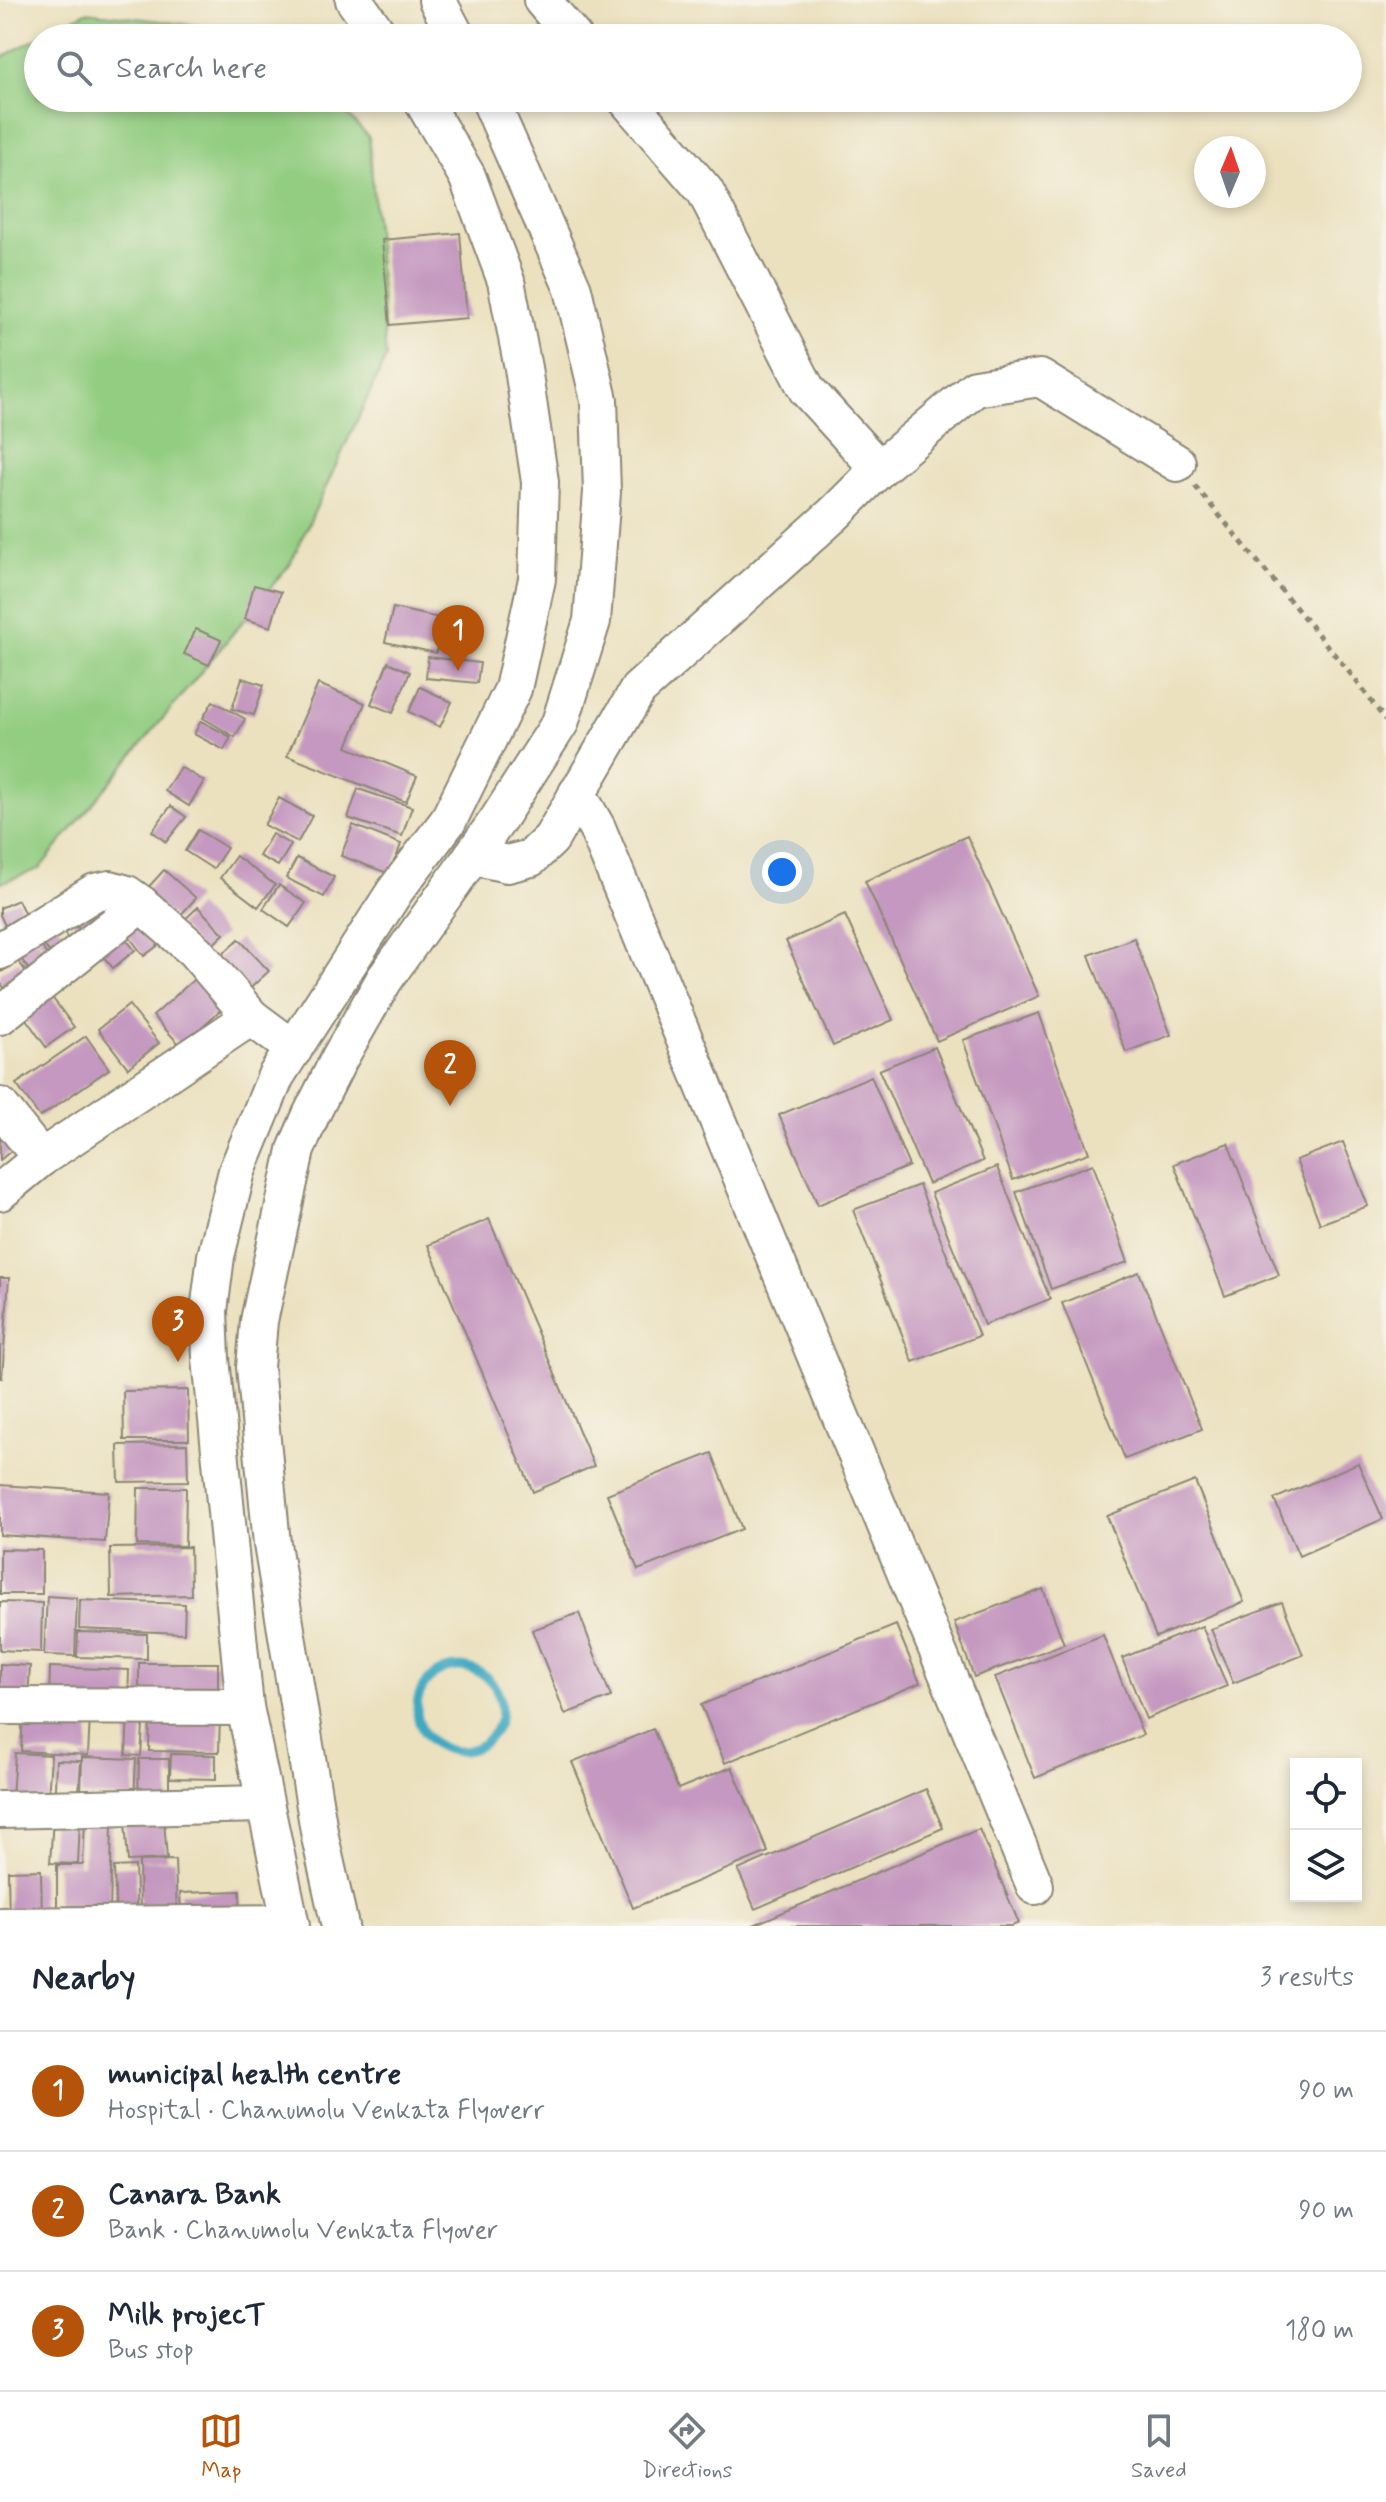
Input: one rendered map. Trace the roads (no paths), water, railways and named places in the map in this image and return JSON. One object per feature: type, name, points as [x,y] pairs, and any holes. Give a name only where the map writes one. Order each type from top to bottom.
[{"type":"street","points":[[354,0],[371,24]]},
{"type":"street","points":[[437,0],[450,24]]},
{"type":"street","points":[[542,0],[562,24]]},
{"type":"street","points":[[0,1926],[290,1924],[245,1707],[211,1358],[209,1311],[216,1256],[237,1171],[276,1076],[395,891],[448,821],[513,689],[537,579],[540,482],[506,281],[467,176],[429,112]]},
{"type":"street","points":[[340,1926],[320,1837],[272,1544],[255,1367],[259,1321],[296,1150],[311,1115],[384,980],[497,821],[560,723],[592,621],[602,492],[599,400],[573,289],[495,112]]},
{"type":"street","points":[[637,112],[705,191],[807,390],[879,469]]},
{"type":"street","points":[[472,856],[507,864],[531,858],[551,839],[638,690],[835,513],[879,469],[975,388],[1040,378],[1177,463]]},
{"type":"street","points":[[577,793],[603,843],[1035,1886]]},
{"type":"street","points":[[0,951],[95,892],[110,889],[127,894],[195,951],[251,1017],[294,1049]]},
{"type":"street","points":[[0,1016],[141,904]]},
{"type":"street","points":[[0,1192],[41,1158],[251,1017]]},
{"type":"street","points":[[0,1106],[41,1158]]},
{"type":"street","points":[[0,1706],[245,1707]]},
{"type":"street","points":[[0,1810],[264,1804]]},
{"type":"waterway","points":[[459,1667],[482,1674],[494,1686],[501,1709],[494,1732],[482,1744],[459,1751],[436,1744],[424,1732],[417,1709],[424,1686],[436,1674],[459,1667]]},
{"type":"place","name":"municipal health centre","points":[[458,671]]},
{"type":"place","name":"Canara Bank","points":[[450,1106]]},
{"type":"place","name":"Milk projecT","points":[[178,1362]]}]
